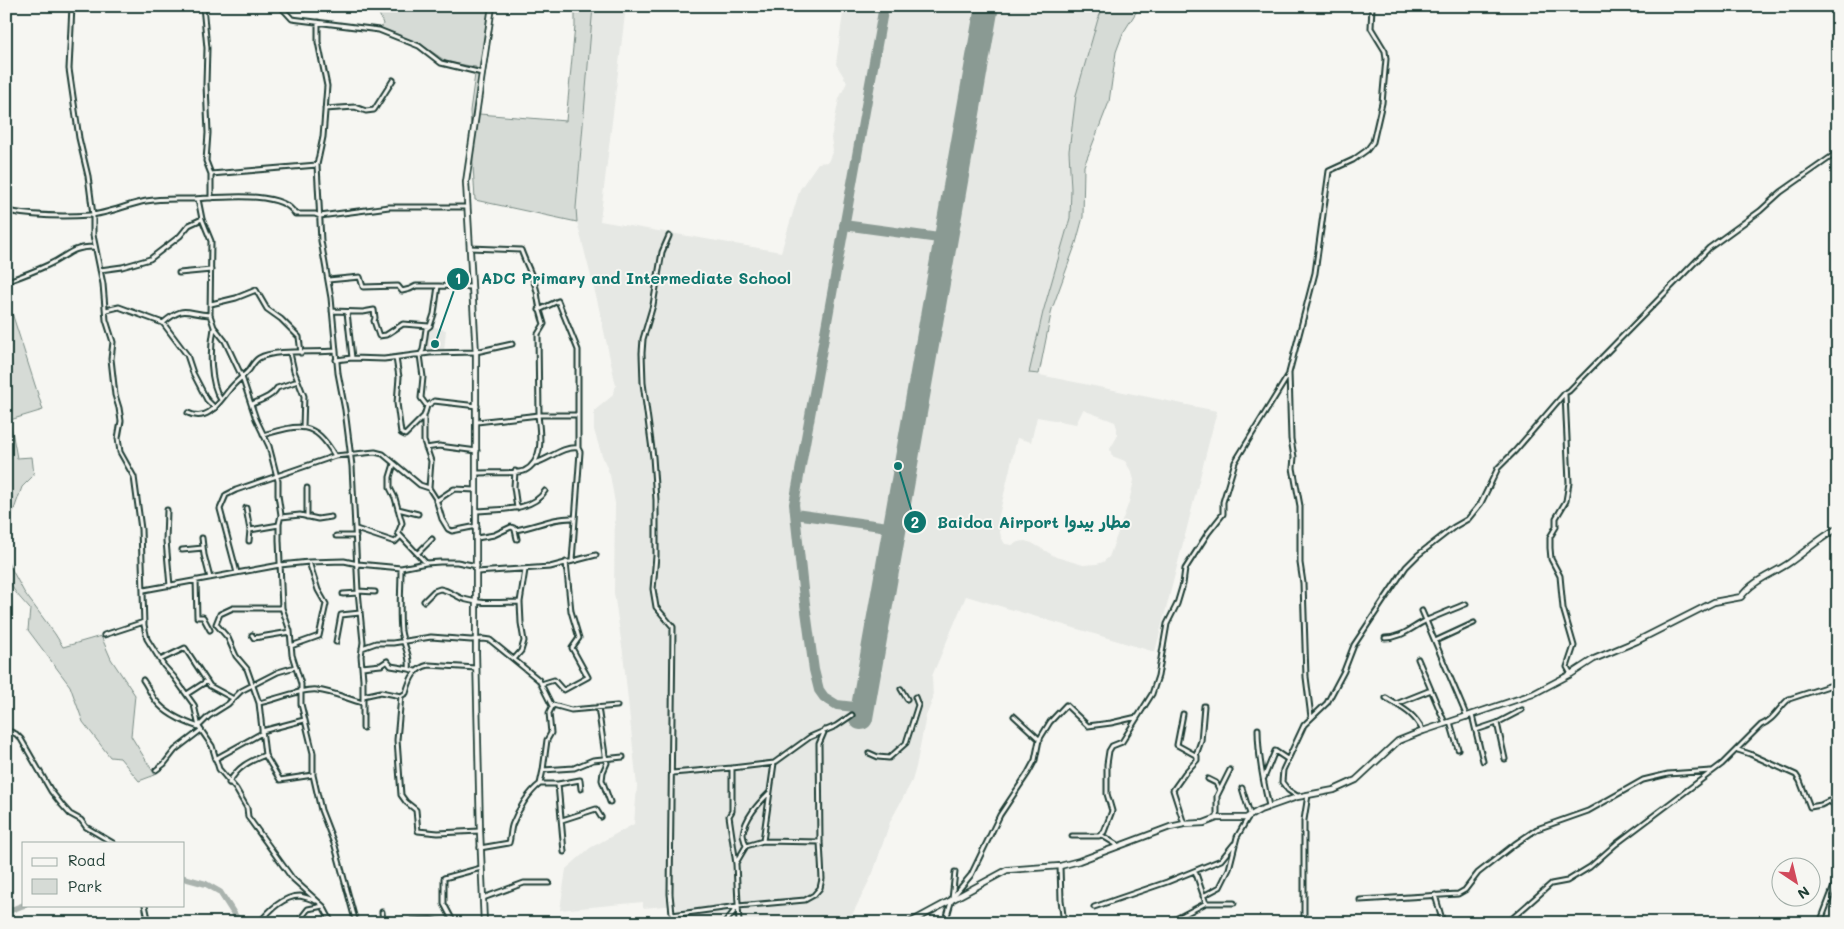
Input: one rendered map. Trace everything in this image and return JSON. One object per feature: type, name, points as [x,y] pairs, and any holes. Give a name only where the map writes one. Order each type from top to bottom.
[{"type":"street","points":[[72,6],[69,69],[79,138],[88,176],[95,246],[106,320],[112,342],[111,359],[115,395],[121,420],[118,438],[120,452],[134,477],[141,529],[144,622],[147,639],[160,660],[194,705],[200,728],[212,746],[219,769],[236,789],[248,808],[248,817],[292,878],[323,906],[332,923]]},
{"type":"street","points":[[203,6],[208,133],[206,161],[211,174],[211,198]]},
{"type":"street","points":[[280,6],[292,19],[379,30],[419,46],[441,63],[482,73]]},
{"type":"street","points":[[484,923],[480,848],[477,668],[476,352],[466,196],[467,168],[492,6]]},
{"type":"street","points":[[1311,717],[1306,677],[1303,583],[1300,563],[1300,506],[1293,468],[1294,456],[1291,439],[1289,373],[1315,274],[1329,171],[1353,160],[1367,150],[1373,142],[1380,116],[1385,51],[1371,28],[1372,6]]},
{"type":"street","points":[[318,22],[318,42],[326,86],[323,137],[317,165],[321,241],[328,280],[336,360],[352,466],[362,642],[363,728]]},
{"type":"street","points":[[325,109],[355,107],[366,111],[374,110],[393,80]]},
{"type":"street","points":[[1297,797],[1282,782],[1283,770],[1287,759],[1304,725],[1327,703],[1344,671],[1354,645],[1406,567],[1418,555],[1454,527],[1468,519],[1481,503],[1498,468],[1565,393],[1596,364],[1709,248],[1760,212],[1781,192],[1838,152]]},
{"type":"street","points":[[211,174],[317,165]]},
{"type":"street","points":[[6,211],[32,216],[93,215],[148,200],[250,197],[287,205],[295,214],[315,214],[320,216],[389,207],[467,207]]},
{"type":"street","points":[[198,199],[202,219],[211,241],[210,315],[214,327],[225,341],[242,377],[263,435],[269,446],[276,476],[281,518],[279,525],[282,608],[290,632],[295,667],[301,684],[301,704],[313,753],[313,775],[321,810],[335,846],[356,923]]},
{"type":"street","points":[[100,270],[122,267],[150,259],[180,236],[189,226],[202,219]]},
{"type":"street","points":[[669,236],[662,252],[653,305],[643,339],[642,353],[643,383],[653,457],[656,500],[653,589],[656,607],[673,627],[670,894],[673,923]]},
{"type":"street","points":[[8,281],[50,264],[75,249],[95,246]]},
{"type":"street","points":[[470,248],[521,250],[537,292],[539,310],[544,324],[538,334],[540,446],[535,463]]},
{"type":"street","points":[[179,273],[211,270]]},
{"type":"street","points":[[328,280],[360,277],[363,287],[398,286],[402,291],[410,290],[416,286],[472,287]]},
{"type":"street","points":[[427,406],[421,398],[423,377],[420,355],[423,350],[426,330],[430,326],[438,296],[438,286]]},
{"type":"street","points":[[211,304],[236,298],[256,290],[267,309],[281,319],[299,337],[301,353]]},
{"type":"street","points":[[539,310],[558,301],[578,350],[577,415],[578,448],[580,452],[572,561]]},
{"type":"street","points":[[106,310],[119,307],[163,323],[187,355],[193,373],[207,400],[215,408]]},
{"type":"street","points":[[163,323],[172,315],[182,311],[210,315]]},
{"type":"street","points":[[332,311],[375,311],[374,322],[379,336],[403,324],[430,326]]},
{"type":"street","points":[[348,312],[352,358]]},
{"type":"street","points":[[214,327],[211,358],[215,383],[221,400]]},
{"type":"street","points":[[336,360],[352,358],[384,360],[420,355],[476,352],[512,344]]},
{"type":"street","points":[[188,413],[199,416],[208,414],[257,359],[271,354],[290,352],[335,351]]},
{"type":"street","points":[[290,352],[294,370],[304,396],[303,427]]},
{"type":"street","points":[[396,358],[400,377],[397,402],[401,433],[405,435],[424,416]]},
{"type":"street","points":[[1101,835],[1112,811],[1107,794],[1109,751],[1112,746],[1122,742],[1152,694],[1158,676],[1167,624],[1177,604],[1185,569],[1208,533],[1224,514],[1223,502],[1235,462],[1289,373]]},
{"type":"street","points":[[252,404],[266,399],[277,388],[298,381]]},
{"type":"street","points":[[1565,393],[1569,483],[1566,501],[1556,518],[1556,527],[1550,537],[1550,548],[1551,559],[1560,576],[1563,608],[1574,646],[1567,667],[1571,674]]},
{"type":"street","points":[[477,406],[434,401],[427,406],[424,416],[424,441],[431,461],[429,488],[436,501],[439,513],[448,529],[452,531],[477,526]]},
{"type":"street","points":[[477,422],[538,415],[577,415]]},
{"type":"street","points":[[263,435],[290,427],[303,427],[316,431],[335,456]]},
{"type":"street","points":[[426,448],[439,446],[477,451]]},
{"type":"street","points":[[477,473],[523,471],[562,450],[578,448]]},
{"type":"street","points":[[237,572],[220,509],[226,495],[335,456],[375,452],[383,454],[420,485],[429,488]]},
{"type":"street","points":[[394,464],[390,478],[390,488],[402,523],[398,533],[426,563]]},
{"type":"street","points":[[515,471],[514,488],[517,508]]},
{"type":"street","points":[[307,488],[307,517]]},
{"type":"street","points":[[436,501],[454,489],[477,490]]},
{"type":"street","points":[[477,511],[517,508],[530,504],[542,496],[544,491]]},
{"type":"street","points":[[246,508],[250,541]]},
{"type":"street","points":[[398,509],[418,514]]},
{"type":"street","points":[[167,510],[166,541],[170,586]]},
{"type":"street","points":[[281,518],[300,515],[318,519],[331,517]]},
{"type":"street","points":[[477,538],[494,535],[511,527],[515,530],[532,527],[550,520],[574,518]]},
{"type":"street","points":[[250,530],[279,525]]},
{"type":"street","points":[[909,923],[1007,870],[1060,866],[1184,824],[1204,823],[1217,818],[1246,818],[1269,806],[1297,797],[1334,790],[1356,780],[1398,741],[1533,694],[1594,660],[1637,641],[1714,602],[1741,597],[1746,589],[1753,584],[1788,563],[1838,528]]},
{"type":"street","points":[[356,529],[395,542],[400,537]]},
{"type":"street","points":[[515,530],[517,540]]},
{"type":"street","points":[[336,536],[356,536]]},
{"type":"street","points":[[202,538],[210,578]]},
{"type":"street","points":[[417,553],[432,539]]},
{"type":"street","points":[[182,550],[203,548]]},
{"type":"street","points":[[477,572],[550,567],[596,555]]},
{"type":"street","points":[[144,590],[237,572],[310,562],[344,561],[401,568],[426,563],[457,562],[477,566]]},
{"type":"street","points":[[291,646],[319,636],[325,613],[326,604],[318,590],[310,562]]},
{"type":"street","points":[[541,684],[554,680],[564,690],[588,677],[572,648],[579,638],[571,612],[566,562]]},
{"type":"street","points":[[401,568],[401,632],[409,655],[409,669]]},
{"type":"street","points":[[514,658],[521,651],[524,640],[520,602],[524,570]]},
{"type":"street","points":[[196,580],[197,617],[203,617],[209,631],[216,624],[220,614],[233,608],[282,608]]},
{"type":"street","points":[[424,602],[434,591],[440,588],[453,592],[461,598],[477,602],[520,602]]},
{"type":"street","points":[[343,594],[375,592]]},
{"type":"street","points":[[1385,638],[1394,638],[1404,634],[1426,621],[1466,604]]},
{"type":"street","points":[[1422,611],[1467,717]]},
{"type":"street","points":[[336,642],[341,615],[360,613]]},
{"type":"street","points":[[104,635],[144,622]]},
{"type":"street","points":[[216,624],[228,638],[236,656],[247,669],[259,703],[266,755],[280,780],[313,775]]},
{"type":"street","points":[[1435,641],[1474,624]]},
{"type":"street","points":[[252,635],[254,638],[290,632]]},
{"type":"street","points":[[361,648],[376,643],[392,643],[431,636],[494,641],[539,680],[552,706],[549,713],[551,733],[547,740],[540,784]]},
{"type":"street","points":[[160,660],[185,648],[210,686],[232,698]]},
{"type":"street","points":[[1418,659],[1458,749]]},
{"type":"street","points":[[362,667],[380,665],[386,661],[391,666],[415,672]]},
{"type":"street","points":[[363,696],[380,692],[400,696],[406,692],[410,679],[422,666],[477,668]]},
{"type":"street","points":[[156,770],[200,728],[209,716],[228,704],[232,698],[252,684],[278,672],[295,667]]},
{"type":"street","points":[[143,680],[156,701],[164,708],[173,715],[200,728]]},
{"type":"street","points":[[187,694],[207,681]]},
{"type":"street","points":[[1507,923],[1551,884],[1567,881],[1590,867],[1616,844],[1675,801],[1737,750],[1761,725],[1768,722],[1789,698],[1838,683]]},
{"type":"street","points":[[901,688],[907,700]]},
{"type":"street","points":[[259,703],[316,690],[334,693],[363,703]]},
{"type":"street","points":[[1396,704],[1431,690]]},
{"type":"street","points":[[400,696],[397,740],[401,795],[416,810],[418,831],[438,833],[480,831]]},
{"type":"street","points":[[869,753],[878,757],[889,758],[906,743],[918,705],[915,696]]},
{"type":"street","points":[[1386,698],[1409,712],[1423,731]]},
{"type":"street","points":[[552,706],[558,705],[571,710],[617,706]]},
{"type":"street","points":[[952,899],[971,875],[1000,815],[1028,773],[1035,760],[1039,740],[1050,722],[1066,705],[1088,726],[1137,717]]},
{"type":"street","points":[[1040,741],[1052,719],[1063,706]]},
{"type":"street","points":[[1184,824],[1174,790],[1185,773],[1197,760],[1196,755],[1201,741],[1204,706]]},
{"type":"street","points":[[598,707],[607,758],[602,780],[610,802]]},
{"type":"street","points":[[1476,730],[1497,723],[1522,710]]},
{"type":"street","points":[[1183,714],[1177,744],[1196,755]]},
{"type":"street","points":[[672,773],[774,763],[810,737],[836,726],[852,715]]},
{"type":"street","points":[[1472,715],[1483,761]]},
{"type":"street","points":[[1014,716],[1040,741]]},
{"type":"street","points":[[215,759],[262,732],[304,720]]},
{"type":"street","points":[[1497,723],[1505,760]]},
{"type":"street","points":[[1258,729],[1259,760],[1262,766],[1263,781],[1269,806]]},
{"type":"street","points":[[6,730],[16,734],[21,739],[51,791],[70,814],[81,820],[92,832],[112,842]]},
{"type":"street","points":[[672,915],[738,906],[806,900],[820,888],[822,879],[819,744],[824,730]]},
{"type":"street","points":[[1040,741],[1044,732]]},
{"type":"street","points":[[1737,750],[1796,775],[1810,807],[1821,805],[1829,800],[1832,803],[1838,802]]},
{"type":"street","points":[[1263,781],[1275,751],[1287,759]]},
{"type":"street","points":[[229,783],[234,773],[251,760],[266,755]]},
{"type":"street","points":[[543,770],[574,768],[593,760],[623,757]]},
{"type":"street","points":[[763,840],[774,763]]},
{"type":"street","points":[[732,768],[732,811],[729,816],[736,864],[739,923]]},
{"type":"street","points":[[1217,818],[1216,804],[1219,790],[1230,770]]},
{"type":"street","points":[[1360,900],[1458,894],[1478,874],[1537,829],[1588,811],[1643,780],[1668,774],[1712,771]]},
{"type":"street","points":[[1208,779],[1216,784],[1219,790]]},
{"type":"street","points":[[480,848],[508,843],[512,824],[520,806],[531,795],[534,788],[540,784],[558,784],[580,780],[581,789]]},
{"type":"street","points":[[558,784],[564,852]]},
{"type":"street","points":[[1203,896],[1220,887],[1229,869],[1234,844],[1246,818],[1250,814],[1242,788]]},
{"type":"street","points":[[746,846],[743,834],[748,820],[755,808],[770,793]]},
{"type":"street","points":[[1304,923],[1304,820],[1308,795]]},
{"type":"street","points":[[562,820],[596,809],[601,817]]},
{"type":"street","points":[[1072,836],[1101,835],[1120,846]]},
{"type":"street","points":[[736,864],[746,846],[763,840],[820,842]]},
{"type":"street","points":[[1094,907],[1221,860],[1234,844]]},
{"type":"street","points":[[1060,866],[1060,900],[1064,923]]},
{"type":"street","points":[[454,923],[444,904],[444,878],[481,868]]},
{"type":"street","points":[[1820,923],[1836,881],[1838,870]]},
{"type":"street","points":[[1195,871],[1206,903]]},
{"type":"street","points":[[945,923],[952,899],[955,872]]},
{"type":"street","points":[[483,898],[524,883],[549,883]]},
{"type":"street","points":[[1435,895],[1443,923]]},
{"type":"street","points":[[259,923],[269,912],[285,900],[300,896],[318,901]]},
{"type":"street","points":[[1168,923],[1206,903],[1234,903]]},
{"type":"street","points":[[145,906],[149,923]]},
{"type":"street","points":[[301,918],[308,909],[323,906]]},
{"type":"street","points":[[725,923],[738,906]]},
{"type":"street","points":[[382,912],[383,923]]},
{"type":"street","points":[[412,921],[430,920],[444,923]]},
{"type":"shaded area","points":[[593,6],[626,6],[600,221],[781,252],[800,189],[818,163],[828,162],[833,150],[831,138],[839,99],[847,82],[836,64],[844,6],[1104,6],[1098,19],[1076,95],[1069,151],[1070,218],[1043,312],[1030,373],[1217,411],[1155,652],[966,596],[932,676],[933,699],[926,716],[912,781],[890,822],[873,873],[852,915],[832,923],[677,923],[676,905],[643,908],[643,902],[560,910],[566,869],[590,848],[634,824],[637,786],[623,653],[614,593],[615,503],[610,475],[594,430],[594,411],[612,396],[616,386],[577,222],[576,209]],"holes":[[[1083,410],[1115,422],[1117,437],[1110,449],[1112,456],[1125,461],[1134,480],[1129,502],[1109,557],[1097,564],[1083,565],[1056,557],[1025,541],[1012,545],[1005,544],[1001,537],[998,520],[1017,438],[1031,442],[1037,417],[1076,424]]]},
{"type":"shaded area","points":[[431,326],[446,330],[444,352],[426,352],[427,336]]},
{"type":"green space","points":[[379,6],[495,6],[479,114],[566,121],[575,26],[575,6],[593,6],[576,208],[577,222],[475,200],[470,111],[476,67],[447,62],[419,43],[395,37],[380,30],[383,24],[377,8]]},
{"type":"green space","points":[[1104,6],[1140,6],[1123,33],[1116,52],[1109,102],[1084,166],[1083,217],[1076,243],[1052,309],[1039,374],[1029,373],[1043,312],[1070,218],[1069,151],[1076,95],[1098,19]]},
{"type":"green space","points":[[12,313],[43,410],[10,420],[17,458],[32,457],[34,475],[22,487],[6,532],[6,315]]},
{"type":"green space","points":[[6,559],[24,592],[63,647],[101,636],[111,659],[135,695],[131,736],[155,775],[139,781],[120,758],[110,757],[83,722],[70,686],[28,630],[30,609],[9,581]]},
{"type":"waterway","points":[[185,878],[206,884],[220,892],[240,923]]},
{"type":"waterway","points":[[6,912],[22,906]]},
{"type":"taxiway","points":[[863,708],[837,705],[824,697],[819,690],[814,670],[803,589],[794,504],[884,6]]},
{"type":"taxiway","points":[[844,225],[946,239]]},
{"type":"taxiway","points":[[795,514],[895,528]]},
{"type":"runway","points":[[861,718],[987,6]]},
{"type":"place","name":"ADC Primary and Intermediate School","points":[[435,344]]},
{"type":"place","name":"Baidoa Airport مطار بيدوا","points":[[898,466]]}]
